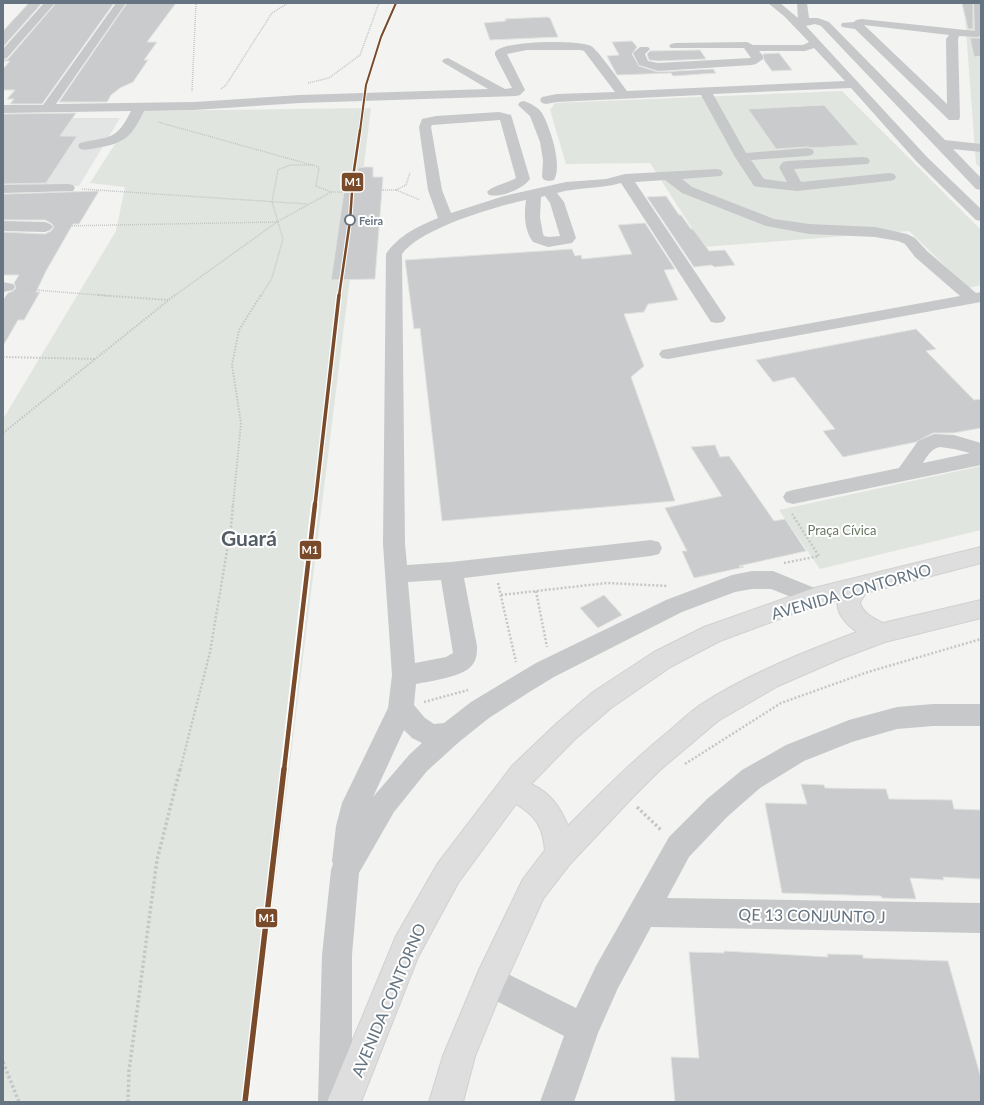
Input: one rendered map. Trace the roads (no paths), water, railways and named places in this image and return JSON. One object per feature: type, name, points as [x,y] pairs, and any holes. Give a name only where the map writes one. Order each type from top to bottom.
[{"type":"main road","name":"AVENIDA CONTORNO","points":[[344,1102],[407,947],[448,873],[521,775],[565,732],[602,700],[663,659],[712,634],[814,597],[981,555]]},
{"type":"main road","points":[[858,587],[851,593],[848,602],[851,612],[858,621],[869,629],[882,633]]},
{"type":"main road","points":[[446,1102],[459,1056],[490,981],[533,889],[560,854],[622,789],[651,762],[709,713],[769,679],[831,652],[882,633],[981,609]]},
{"type":"main road","points":[[511,788],[525,793],[537,801],[547,812],[555,825],[559,839],[560,854]]},
{"type":"street","points":[[3,56],[50,3]]},
{"type":"street","points":[[46,109],[121,3]]},
{"type":"street","points":[[773,3],[802,24],[814,42],[923,161],[981,217]]},
{"type":"street","points":[[802,3],[802,24]]},
{"type":"street","points":[[858,26],[860,22],[862,22],[976,34],[981,32],[979,3]]},
{"type":"street","points":[[802,24],[822,22],[858,26],[954,117]]},
{"type":"street","points":[[822,22],[981,186]]},
{"type":"street","points":[[954,117],[952,39],[956,32]]},
{"type":"street","points":[[675,46],[711,45],[805,48],[814,42]]},
{"type":"street","points":[[711,45],[726,64]]},
{"type":"street","points":[[335,1102],[337,955],[350,826],[356,803],[401,708],[404,675],[393,522],[394,254],[399,244],[423,231],[444,214],[506,189],[522,180],[530,143],[527,97],[503,60],[501,52],[508,48],[516,47],[582,47],[588,49],[624,95]]},
{"type":"street","points":[[644,49],[639,53],[643,63],[658,67],[726,64],[755,61],[757,56],[748,47]]},
{"type":"street","points":[[551,58],[595,56]]},
{"type":"street","points":[[503,60],[516,59]]},
{"type":"street","points":[[448,61],[527,97]]},
{"type":"street","points":[[3,109],[137,112],[217,105],[352,106],[527,97],[580,97],[854,84]]},
{"type":"street","points":[[720,90],[732,119],[742,157],[759,183],[767,171],[840,150]]},
{"type":"street","points":[[705,91],[732,119]]},
{"type":"street","points":[[524,105],[527,97]]},
{"type":"street","points":[[873,105],[894,108],[902,104]]},
{"type":"street","points":[[85,146],[120,138],[128,130],[137,112]]},
{"type":"street","points":[[444,214],[434,183],[425,127],[427,122],[436,120],[503,117],[508,120],[530,143],[550,160],[557,182],[557,202],[568,238],[562,242],[548,242],[538,239],[535,234],[528,195]]},
{"type":"street","points":[[920,124],[945,121],[954,117]]},
{"type":"street","points":[[752,144],[767,171]]},
{"type":"street","points":[[940,144],[981,148]]},
{"type":"street","points":[[742,157],[797,186],[889,176]]},
{"type":"street","points":[[797,186],[786,167],[788,165],[863,161]]},
{"type":"street","points":[[444,214],[528,195],[557,182],[595,184],[625,178],[716,173]]},
{"type":"street","points":[[669,176],[681,186],[692,192],[744,214],[772,223],[809,229],[875,232],[902,237],[910,241],[921,254],[976,298]]},
{"type":"street","points":[[625,178],[717,318]]},
{"type":"street","points":[[3,188],[68,188]]},
{"type":"street","points":[[3,226],[45,227]]},
{"type":"street","points":[[668,354],[976,298]]},
{"type":"street","points":[[906,474],[925,447],[933,442],[948,441],[981,450]]},
{"type":"street","points":[[792,505],[906,474],[981,458]]},
{"type":"street","points":[[396,574],[451,571],[651,548]]},
{"type":"street","points":[[404,675],[455,665],[463,660],[465,646],[451,571]]},
{"type":"street","points":[[345,870],[384,803],[418,763],[450,734],[480,710],[545,670],[674,606],[732,584],[752,580],[773,580],[814,597]]},
{"type":"street","points":[[401,708],[413,723],[425,732],[437,736],[450,734]]},
{"type":"street","points":[[557,1102],[583,1029],[607,977],[679,847],[717,808],[751,778],[795,753],[849,731],[897,718],[933,715],[981,715]]},
{"type":"street","name":"QE 13 CONJUNTO J","points":[[644,912],[981,918]]},
{"type":"street","points":[[490,981],[583,1029]]},
{"type":"place","name":"Feira","points":[[350,220]]},
{"type":"district","name":"Guará","points":[[249,537]]},
{"type":"park label","name":"Praça Cívica","points":[[842,530]]}]
